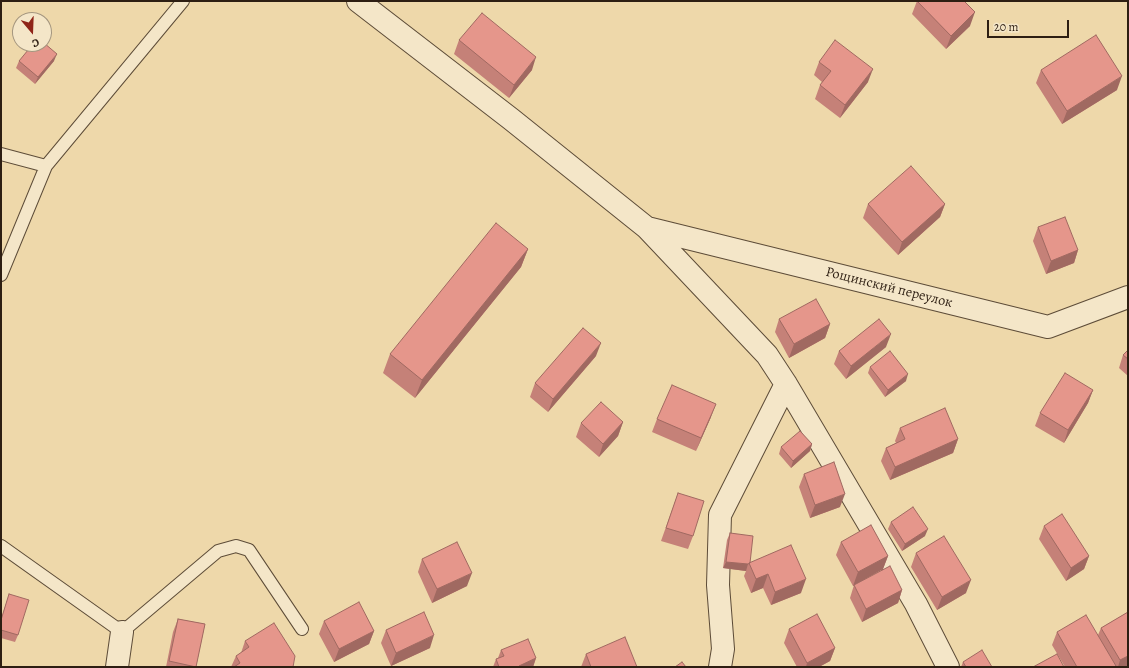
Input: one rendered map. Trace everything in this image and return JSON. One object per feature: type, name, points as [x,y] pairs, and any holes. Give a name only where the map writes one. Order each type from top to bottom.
[{"type":"street","points":[[358,1],[511,118],[647,228],[767,355],[786,384],[916,604],[948,667]]},
{"type":"street","name":"Рощинский переулок","points":[[647,228],[1048,327],[1128,297]]},
{"type":"street","points":[[720,667],[723,649],[718,585],[720,515],[786,384]]},
{"type":"street","points":[[117,667],[122,632]]},
{"type":"lane","points":[[1,274],[46,166],[183,1]]},
{"type":"lane","points":[[1,154],[46,166]]},
{"type":"lane","points":[[1,546],[122,632],[218,551],[236,546],[249,550],[302,629]]},
{"type":"building","points":[[917,1],[964,1],[975,12],[951,36]]},
{"type":"building","points":[[482,13],[536,57],[514,85],[459,40]]},
{"type":"building","points":[[1096,35],[1122,76],[1067,111],[1041,70]]},
{"type":"building","points":[[835,40],[873,69],[845,105],[820,85],[831,71],[819,62]]},
{"type":"building","points":[[52,50],[57,54],[38,77],[19,61],[26,52],[52,52]]},
{"type":"building","points":[[911,166],[945,204],[902,242],[868,204]]},
{"type":"building","points":[[1065,217],[1078,250],[1051,261],[1038,227]]},
{"type":"building","points":[[496,223],[528,249],[422,380],[390,354]]},
{"type":"building","points":[[816,299],[830,324],[794,344],[779,319]]},
{"type":"building","points":[[879,319],[891,334],[851,366],[839,351]]},
{"type":"building","points":[[583,328],[601,343],[553,399],[535,383]]},
{"type":"building","points":[[1128,350],[1128,359],[1123,355]]},
{"type":"building","points":[[890,351],[908,374],[888,390],[870,367]]},
{"type":"building","points":[[1065,373],[1093,390],[1068,430],[1040,413]]},
{"type":"building","points":[[672,385],[716,404],[701,438],[657,419]]},
{"type":"building","points":[[601,402],[623,422],[603,444],[581,423]]},
{"type":"building","points":[[945,408],[958,439],[895,467],[886,448],[905,439],[900,428]]},
{"type":"building","points":[[800,431],[812,444],[793,461],[781,447]]},
{"type":"building","points":[[834,462],[845,494],[815,505],[804,474]]},
{"type":"building","points":[[678,493],[704,501],[693,536],[666,528]]},
{"type":"building","points":[[913,507],[928,529],[905,544],[891,522]]},
{"type":"building","points":[[1062,514],[1089,556],[1071,568],[1044,526]]},
{"type":"building","points":[[871,525],[888,556],[858,572],[841,542]]},
{"type":"building","points":[[730,533],[753,536],[750,563],[726,562]]},
{"type":"building","points":[[944,536],[971,580],[942,597],[916,553]]},
{"type":"building","points":[[457,542],[472,573],[437,589],[422,559]]},
{"type":"building","points":[[791,545],[806,579],[775,592],[768,574],[756,579],[749,563]]},
{"type":"building","points":[[890,566],[902,590],[866,609],[854,585]]},
{"type":"building","points":[[9,594],[29,600],[18,635],[1,630],[1,620]]},
{"type":"building","points":[[359,602],[374,631],[339,649],[324,621]]},
{"type":"building","points":[[424,612],[434,635],[396,653],[386,630]]},
{"type":"building","points":[[1128,612],[1128,656],[1120,660],[1101,628]]},
{"type":"building","points":[[817,614],[835,648],[807,663],[789,629]]},
{"type":"building","points":[[1086,615],[1116,666],[1077,667],[1057,632]]},
{"type":"building","points":[[178,619],[205,624],[196,667],[169,661]]},
{"type":"building","points":[[274,623],[295,656],[293,667],[234,667],[240,663],[236,656],[249,647],[245,641]]},
{"type":"building","points":[[625,637],[637,667],[591,667],[586,654]]},
{"type":"building","points":[[528,639],[536,658],[519,667],[499,667],[496,659],[504,656],[501,650]]},
{"type":"building","points":[[982,650],[992,667],[966,667],[963,662]]},
{"type":"building","points":[[1057,654],[1064,667],[1033,667]]},
{"type":"building","points":[[682,662],[686,667],[675,667]]}]
